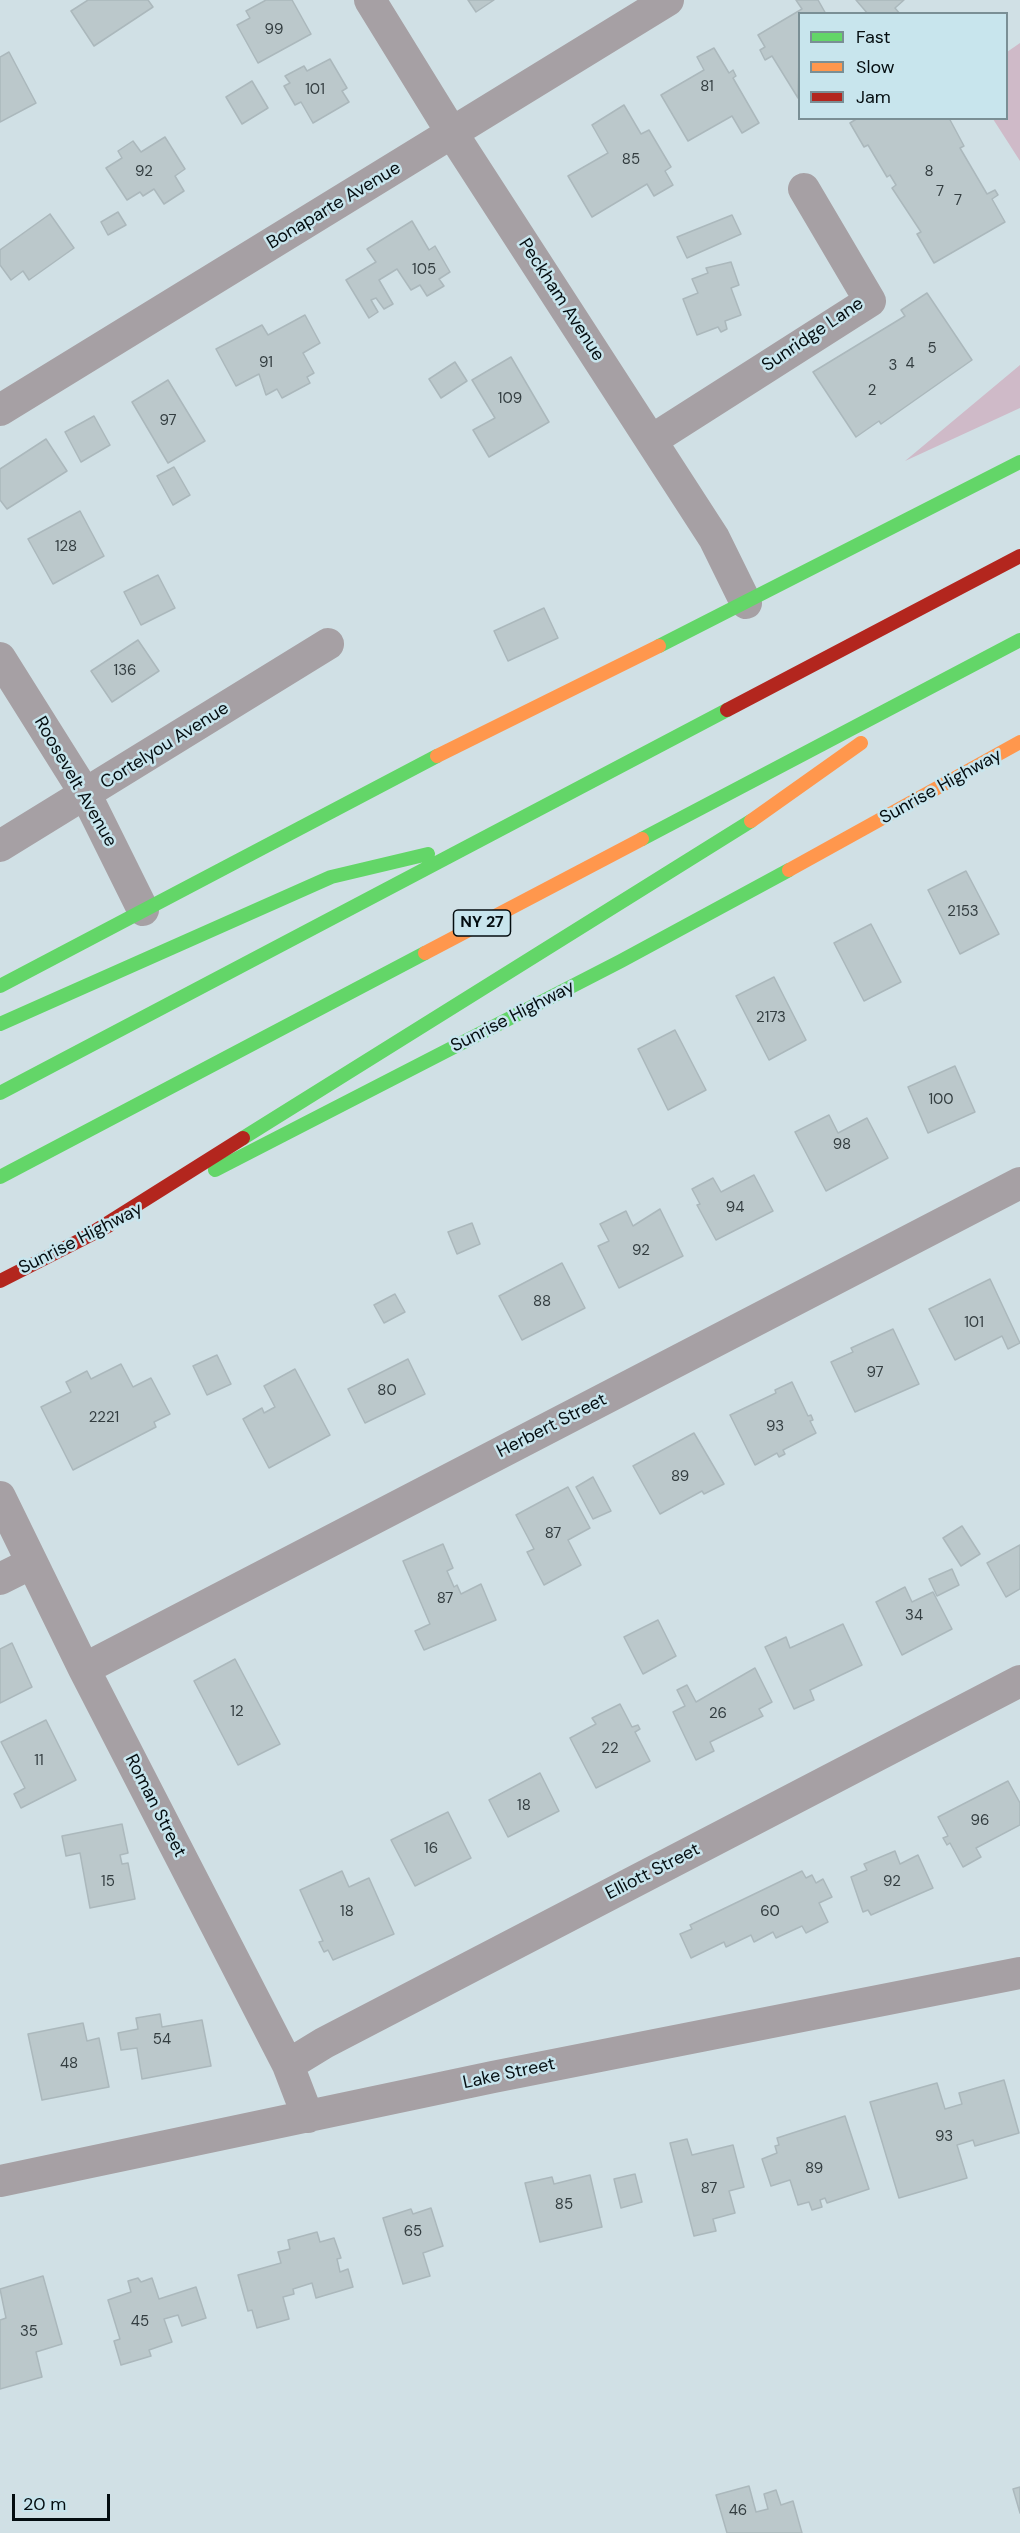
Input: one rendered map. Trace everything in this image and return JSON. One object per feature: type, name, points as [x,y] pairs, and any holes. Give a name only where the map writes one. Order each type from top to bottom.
[{"type":"main road","points":[[0,986],[502,723],[746,603],[1020,462]]},
{"type":"main road","points":[[0,1094],[1020,556]]},
{"type":"main road","name":"NY 27","points":[[0,1177],[1020,640]]},
{"type":"main road","points":[[84,1238],[636,890],[739,830],[965,669]]},
{"type":"main road","name":"Sunrise Highway","points":[[0,1281],[601,971],[831,848],[1020,742]]},
{"type":"main road","points":[[0,1024],[331,877],[474,844]]},
{"type":"street","name":"Peckham Avenue","points":[[370,0],[452,133],[714,538],[746,603]]},
{"type":"street","name":"Bonaparte Avenue","points":[[0,410],[668,0]]},
{"type":"street","name":"Sunridge Lane","points":[[652,440],[870,301],[804,189]]},
{"type":"street","name":"Cortelyou Avenue","points":[[0,846],[87,795],[328,644]]},
{"type":"street","name":"Roosevelt Avenue","points":[[0,658],[87,795],[143,910]]},
{"type":"street","name":"Herbert Street","points":[[84,1669],[1020,1183]]},
{"type":"street","name":"Roman Street","points":[[0,1497],[84,1669],[288,2065],[308,2117]]},
{"type":"street","points":[[0,1579],[32,1563]]},
{"type":"street","name":"Elliott Street","points":[[288,2065],[324,2043],[1020,1681]]},
{"type":"street","name":"Lake Street","points":[[0,2181],[1020,1973]]},
{"type":"shaded area","points":[[1020,43],[1020,161],[994,120],[1008,120],[1008,51]]},
{"type":"shaded area","points":[[1020,365],[1020,408],[905,461]]},
{"type":"building","points":[[88,0],[148,0],[153,7],[94,46],[71,11]]},
{"type":"building","points":[[266,0],[292,0],[311,34],[258,63],[237,25],[250,18],[246,11]]},
{"type":"building","points":[[468,0],[494,0],[476,12]]},
{"type":"building","points":[[796,0],[818,0],[825,12],[798,12],[798,98],[772,56],[765,60],[760,50],[765,47],[758,35],[802,9]]},
{"type":"building","points":[[856,0],[904,0],[895,8],[898,12],[866,12]]},
{"type":"building","points":[[714,48],[729,73],[733,70],[736,76],[733,78],[759,123],[742,133],[732,116],[688,141],[661,95],[704,70],[697,57]]},
{"type":"building","points":[[9,52],[36,103],[0,122],[0,57]]},
{"type":"building","points":[[330,59],[347,88],[342,91],[349,102],[313,123],[301,102],[295,105],[284,86],[290,83],[285,76],[304,66],[307,71]]},
{"type":"building","points":[[252,81],[268,108],[242,124],[226,97]]},
{"type":"building","points":[[624,105],[641,134],[649,130],[671,167],[665,171],[673,185],[654,196],[647,184],[592,217],[568,176],[608,153],[592,125]]},
{"type":"building","points":[[855,120],[950,120],[964,146],[960,148],[987,194],[995,190],[998,195],[992,199],[1005,222],[934,263],[917,234],[921,232],[892,188],[896,185],[890,175],[887,177],[868,145],[864,147],[850,123]]},
{"type":"building","points":[[165,137],[185,169],[175,176],[184,191],[164,204],[154,189],[143,196],[140,192],[127,200],[106,168],[122,158],[118,151],[133,141],[141,152]]},
{"type":"building","points":[[118,212],[126,225],[108,235],[101,222]]},
{"type":"building","points":[[50,214],[74,248],[29,280],[23,271],[11,280],[0,265],[0,250]]},
{"type":"building","points":[[732,215],[741,234],[687,258],[677,237]]},
{"type":"building","points":[[412,221],[429,250],[435,246],[450,272],[439,279],[444,286],[427,296],[420,285],[411,290],[397,269],[379,280],[393,304],[384,309],[376,298],[371,300],[378,312],[369,318],[346,280],[376,262],[367,249]]},
{"type":"building","points":[[731,262],[739,285],[731,288],[741,315],[725,321],[727,329],[721,332],[718,327],[697,335],[683,299],[698,293],[692,279],[708,273],[706,268]]},
{"type":"building","points":[[927,293],[972,360],[881,424],[879,421],[856,437],[813,372],[905,316],[901,310]]},
{"type":"building","points":[[305,315],[320,343],[303,353],[314,373],[307,377],[310,383],[282,398],[277,389],[266,395],[259,374],[236,386],[216,349],[262,325],[268,335]]},
{"type":"building","points":[[511,357],[549,422],[489,457],[473,430],[495,418],[472,380]]},
{"type":"building","points":[[455,362],[467,381],[441,398],[429,379]]},
{"type":"building","points":[[168,380],[205,441],[168,463],[132,402]]},
{"type":"building","points":[[94,416],[110,445],[81,462],[65,432]]},
{"type":"building","points":[[46,439],[67,471],[7,509],[0,500],[0,469]]},
{"type":"building","points":[[174,467],[190,495],[173,505],[157,476]]},
{"type":"building","points":[[80,511],[104,556],[53,584],[28,539]]},
{"type":"building","points":[[158,575],[175,608],[141,625],[124,592]]},
{"type":"building","points":[[544,608],[558,638],[508,661],[494,631]]},
{"type":"building","points":[[138,640],[159,671],[112,702],[91,671]]},
{"type":"building","points":[[966,871],[999,934],[960,954],[928,890]]},
{"type":"building","points":[[871,924],[901,982],[864,1001],[834,943]]},
{"type":"building","points":[[774,977],[806,1040],[769,1060],[736,996]]},
{"type":"building","points":[[675,1030],[706,1090],[668,1110],[638,1049]]},
{"type":"building","points":[[955,1066],[975,1112],[928,1133],[908,1087]]},
{"type":"building","points":[[829,1115],[838,1133],[867,1118],[888,1158],[826,1191],[795,1132]]},
{"type":"building","points":[[754,1175],[773,1211],[716,1240],[697,1205],[700,1204],[692,1189],[713,1178],[721,1192]]},
{"type":"building","points":[[660,1209],[683,1256],[619,1288],[598,1246],[609,1241],[600,1224],[626,1211],[633,1226]]},
{"type":"building","points":[[472,1223],[480,1244],[457,1254],[448,1232]]},
{"type":"building","points":[[562,1263],[585,1308],[522,1340],[499,1296]]},
{"type":"building","points":[[990,1279],[1020,1343],[1008,1349],[1002,1336],[955,1360],[929,1309]]},
{"type":"building","points":[[395,1294],[405,1312],[384,1323],[374,1305]]},
{"type":"building","points":[[893,1329],[919,1384],[855,1412],[831,1362],[853,1352],[851,1348]]},
{"type":"building","points":[[217,1355],[231,1384],[207,1395],[193,1366]]},
{"type":"building","points":[[408,1359],[425,1394],[365,1423],[348,1389]]},
{"type":"building","points":[[121,1364],[133,1387],[151,1378],[170,1414],[154,1422],[156,1427],[73,1470],[41,1407],[71,1392],[66,1382],[87,1371],[91,1379]]},
{"type":"building","points":[[295,1369],[330,1435],[269,1468],[243,1419],[262,1408],[264,1413],[275,1407],[264,1386]]},
{"type":"building","points":[[792,1382],[808,1416],[811,1415],[813,1420],[810,1421],[816,1433],[783,1450],[785,1454],[779,1457],[777,1453],[755,1465],[730,1415],[776,1393],[775,1390]]},
{"type":"building","points":[[694,1433],[724,1484],[704,1494],[702,1491],[660,1514],[633,1466]]},
{"type":"building","points":[[593,1477],[611,1511],[593,1519],[576,1487]]},
{"type":"building","points":[[568,1487],[590,1528],[568,1540],[581,1565],[544,1585],[527,1552],[534,1549],[516,1515]]},
{"type":"building","points":[[962,1526],[980,1554],[961,1566],[943,1538]]},
{"type":"building","points":[[443,1544],[453,1568],[447,1571],[454,1587],[457,1585],[461,1594],[481,1584],[496,1620],[424,1650],[415,1631],[430,1624],[403,1561]]},
{"type":"building","points":[[1020,1545],[1020,1589],[1006,1597],[987,1563]]},
{"type":"building","points":[[952,1569],[959,1585],[937,1596],[929,1579]]},
{"type":"building","points":[[905,1587],[912,1602],[933,1592],[952,1629],[902,1655],[876,1602]]},
{"type":"building","points":[[658,1620],[676,1656],[643,1674],[624,1637]]},
{"type":"building","points":[[843,1624],[862,1665],[810,1690],[814,1700],[794,1709],[765,1647],[786,1637],[790,1648]]},
{"type":"building","points":[[12,1643],[32,1687],[0,1703],[0,1649]]},
{"type":"building","points":[[235,1659],[280,1744],[238,1765],[194,1681]]},
{"type":"building","points":[[755,1668],[772,1702],[759,1709],[763,1716],[710,1742],[714,1751],[696,1760],[673,1712],[685,1706],[677,1690],[687,1685],[696,1702]]},
{"type":"building","points":[[620,1704],[632,1727],[638,1725],[640,1729],[635,1732],[650,1761],[596,1788],[570,1738],[596,1724],[592,1718]]},
{"type":"building","points":[[46,1720],[76,1780],[21,1808],[14,1794],[25,1788],[1,1742]]},
{"type":"building","points":[[540,1773],[559,1811],[508,1837],[489,1800]]},
{"type":"building","points":[[1008,1781],[1020,1803],[1020,1825],[976,1848],[981,1857],[963,1867],[950,1843],[947,1845],[943,1838],[948,1836],[938,1817]]},
{"type":"building","points":[[448,1812],[471,1858],[415,1886],[391,1840]]},
{"type":"building","points":[[122,1824],[128,1853],[120,1855],[122,1864],[128,1863],[135,1899],[90,1908],[80,1853],[66,1856],[62,1836]]},
{"type":"building","points":[[895,1851],[900,1864],[918,1855],[933,1888],[871,1915],[868,1910],[863,1912],[851,1877],[867,1870],[864,1864]]},
{"type":"building","points":[[342,1871],[349,1887],[369,1878],[394,1934],[333,1960],[328,1950],[324,1952],[319,1942],[323,1941],[300,1890]]},
{"type":"building","points":[[802,1871],[806,1878],[812,1875],[816,1883],[823,1879],[832,1897],[819,1903],[828,1922],[806,1933],[802,1926],[776,1938],[773,1932],[754,1942],[751,1935],[726,1947],[724,1942],[691,1958],[680,1934],[692,1929],[690,1925]]},
{"type":"building","points":[[160,2014],[162,2027],[202,2020],[211,2066],[142,2079],[137,2048],[121,2050],[118,2033],[138,2029],[136,2018]]},
{"type":"building","points":[[83,2023],[87,2041],[99,2038],[109,2087],[42,2100],[28,2034]]},
{"type":"building","points":[[1004,2080],[1019,2133],[975,2146],[973,2140],[957,2145],[967,2178],[899,2198],[870,2102],[937,2083],[945,2109],[962,2104],[959,2093]]},
{"type":"building","points":[[845,2116],[869,2189],[827,2203],[825,2198],[820,2200],[822,2207],[812,2210],[809,2202],[798,2205],[790,2180],[771,2186],[762,2159],[777,2153],[775,2146],[779,2145],[777,2138]]},
{"type":"building","points":[[687,2139],[692,2155],[733,2145],[744,2187],[729,2191],[735,2213],[713,2219],[716,2231],[694,2236],[670,2143]]},
{"type":"building","points":[[635,2174],[642,2202],[621,2208],[614,2179]]},
{"type":"building","points":[[590,2175],[602,2227],[540,2242],[525,2183],[552,2177],[554,2184]]},
{"type":"building","points":[[431,2208],[443,2246],[423,2253],[430,2276],[403,2284],[383,2218],[411,2209],[413,2214]]},
{"type":"building","points":[[317,2232],[320,2242],[334,2238],[341,2258],[337,2259],[340,2272],[348,2269],[353,2287],[316,2298],[312,2283],[293,2289],[294,2294],[283,2297],[289,2319],[257,2328],[252,2310],[248,2311],[238,2275],[281,2263],[278,2252],[290,2249],[288,2240]]},
{"type":"building","points":[[43,2276],[62,2344],[36,2352],[42,2377],[0,2389],[0,2320],[6,2318],[0,2289]]},
{"type":"building","points":[[138,2278],[141,2282],[152,2278],[159,2299],[196,2287],[206,2318],[182,2326],[178,2315],[164,2319],[172,2342],[149,2350],[151,2356],[121,2365],[114,2341],[120,2339],[108,2300],[131,2292],[128,2281]]},
{"type":"building","points":[[749,2486],[756,2512],[768,2509],[764,2494],[776,2490],[781,2505],[793,2501],[802,2533],[727,2533],[716,2495]]},
{"type":"building","points":[[1020,2487],[1020,2513],[1013,2489]]},
{"type":"traffic: fast","points":[[659,646],[1020,462]]},
{"type":"traffic: fast","points":[[642,839],[1020,640]]},
{"type":"traffic: fast","points":[[0,1093],[727,710]]},
{"type":"traffic: fast","points":[[0,986],[437,756]]},
{"type":"traffic: fast","points":[[243,1138],[751,821]]},
{"type":"traffic: fast","points":[[0,1024],[331,877],[428,854]]},
{"type":"traffic: fast","points":[[215,1170],[621,961],[789,870]]},
{"type":"traffic: fast","points":[[0,1177],[425,953]]},
{"type":"traffic: slow","points":[[437,756],[659,646]]},
{"type":"traffic: slow","points":[[789,870],[1020,742]]},
{"type":"traffic: slow","points":[[751,821],[861,743]]},
{"type":"traffic: slow","points":[[425,953],[642,839]]},
{"type":"traffic: jam","points":[[727,710],[1020,556]]},
{"type":"traffic: jam","points":[[84,1238],[243,1138]]},
{"type":"traffic: jam","points":[[0,1281],[108,1226]]}]
